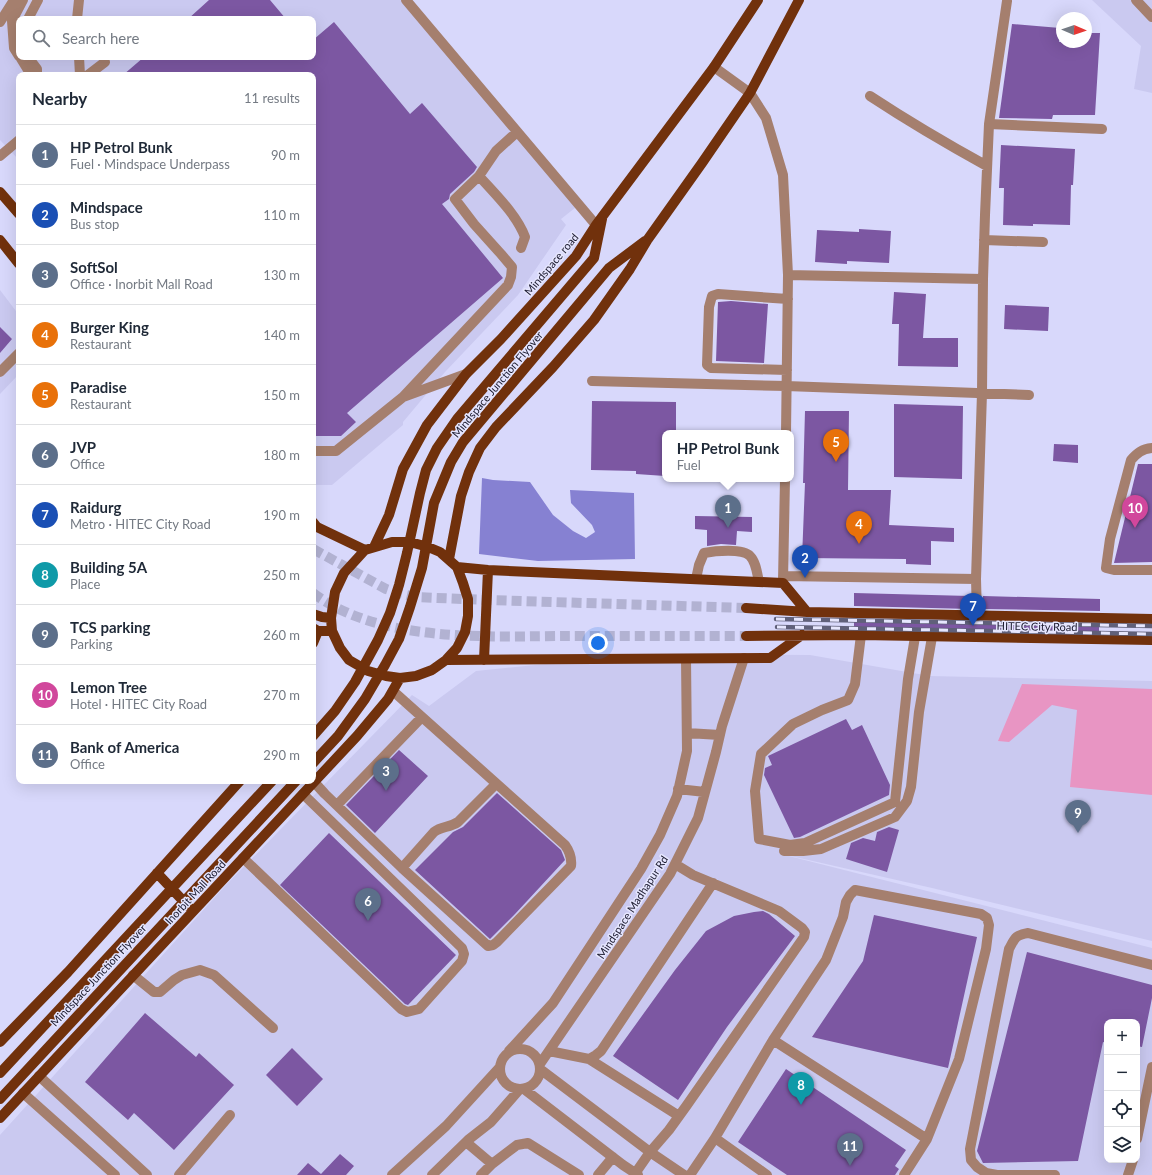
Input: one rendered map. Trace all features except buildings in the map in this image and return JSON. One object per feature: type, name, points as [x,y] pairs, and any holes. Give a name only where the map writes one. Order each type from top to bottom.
[{"type":"main road","name":"Mindspace road","points":[[369,548],[389,515],[403,469],[427,425],[466,374],[501,339],[576,256],[603,215],[714,67],[758,0]]},
{"type":"main road","points":[[449,559],[461,496],[469,472],[480,448],[496,426],[553,367],[594,320],[630,270],[648,239],[750,93],[799,0]]},
{"type":"main road","points":[[0,192],[16,211]]},
{"type":"main road","name":"Mindspace Junction Flyover","points":[[316,733],[335,711],[355,682],[378,640],[390,613],[408,553],[426,470],[437,448],[457,419],[594,258],[603,215]]},
{"type":"main road","name":"Mindspace Junction Flyover","points":[[316,760],[338,736],[365,699],[386,665],[399,639],[422,568],[434,503],[451,462],[463,442],[609,268],[648,239]]},
{"type":"main road","points":[[0,240],[16,260]]},
{"type":"main road","points":[[316,526],[369,548]]},
{"type":"main road","points":[[392,542],[410,542],[440,552],[457,567],[468,599],[468,616],[465,632],[457,648],[446,660],[432,670],[416,676],[400,678],[386,676],[368,671],[349,660],[340,648],[332,631],[331,618],[335,592],[344,573],[369,548],[392,542]]},
{"type":"main road","points":[[457,567],[488,570],[759,582],[783,579],[807,612]]},
{"type":"main road","points":[[484,660],[488,570]]},
{"type":"main road","name":"HITEC City Road","points":[[746,608],[807,612],[1152,619]]},
{"type":"main road","points":[[316,615],[331,618]]},
{"type":"main road","points":[[316,630],[332,631]]},
{"type":"main road","name":"HITEC City Road","points":[[746,636],[862,635],[1152,640]]},
{"type":"main road","points":[[446,660],[770,658],[802,636]]},
{"type":"main road","name":"Inorbit Mall Road","points":[[316,780],[357,736],[388,699],[400,678]]},
{"type":"main road","points":[[0,1041],[68,972],[237,784]]},
{"type":"main road","name":"Mindspace Junction Flyover","points":[[0,1073],[269,784]]},
{"type":"main road","name":"Mindspace Junction Flyover","points":[[0,1099],[293,784]]},
{"type":"main road","name":"Inorbit Mall Road","points":[[0,1118],[312,784]]},
{"type":"main road","points":[[157,873],[193,911]]},
{"type":"street","points":[[0,22],[14,0]]},
{"type":"street","points":[[16,51],[14,48],[12,21],[23,0]]},
{"type":"street","points":[[30,16],[38,0]]},
{"type":"street","points":[[77,16],[79,0]]},
{"type":"street","points":[[406,0],[596,225]]},
{"type":"street","points":[[1136,0],[1152,18]]},
{"type":"street","points":[[977,616],[976,579],[987,166],[990,124],[1006,1]]},
{"type":"street","points":[[22,60],[29,72]]},
{"type":"street","points":[[30,60],[37,69],[37,72]]},
{"type":"street","points":[[79,60],[80,72]]},
{"type":"street","points":[[92,72],[105,62]]},
{"type":"street","points":[[714,67],[750,93],[766,118],[783,175],[788,275],[786,430]]},
{"type":"street","points":[[870,96],[909,121],[987,166]]},
{"type":"street","points":[[990,124],[1102,129]]},
{"type":"street","points":[[316,451],[336,451],[403,397],[508,285],[512,268],[474,224],[455,199],[479,176],[496,151],[517,132]]},
{"type":"street","points":[[0,156],[16,143]]},
{"type":"street","points":[[479,176],[522,227],[525,238],[521,248]]},
{"type":"street","points":[[984,240],[1043,242]]},
{"type":"street","points":[[788,275],[983,279]]},
{"type":"street","points":[[787,370],[711,368],[707,365],[709,307],[712,296],[718,294],[788,299]]},
{"type":"street","points":[[0,372],[16,356]]},
{"type":"street","points":[[403,397],[466,374]]},
{"type":"street","points":[[592,381],[786,386],[1029,395]]},
{"type":"street","points":[[1152,448],[1139,452],[1131,460],[1110,539],[1106,568],[1114,570],[1152,570]]},
{"type":"street","points":[[785,482],[783,579],[976,579]]},
{"type":"street","points":[[696,579],[699,565],[704,553],[742,551],[750,555],[755,563],[759,582]]},
{"type":"street","points":[[862,635],[856,680],[848,700],[822,710],[793,724],[761,754],[755,792],[759,839],[762,846],[786,851],[803,851],[821,848],[895,817],[907,801],[911,788],[919,712],[932,637]]},
{"type":"street","points":[[759,839],[790,845],[805,843],[895,802],[908,679],[915,637]]},
{"type":"street","name":"Mindspace Madhapur Rd","points":[[540,1066],[670,874],[698,818],[722,726],[744,658]]},
{"type":"street","points":[[510,1051],[518,1048],[528,1050],[536,1055],[540,1066],[539,1077],[531,1087],[521,1089],[511,1088],[504,1083],[500,1076],[502,1058],[553,1003],[641,869],[660,835],[677,796],[687,751],[686,659]]},
{"type":"street","points":[[316,784],[402,868],[488,946],[497,942],[571,866],[572,860],[569,850],[565,845],[393,691]]},
{"type":"street","points":[[337,805],[422,717]]},
{"type":"street","points":[[687,733],[720,735]]},
{"type":"street","points":[[402,868],[434,832],[440,828],[452,826],[458,822],[496,784]]},
{"type":"street","points":[[678,789],[705,792]]},
{"type":"street","points":[[243,858],[401,1009],[407,1012],[419,1009],[462,961],[464,954],[462,948],[303,794]]},
{"type":"street","points":[[521,1089],[636,1174],[650,1152],[679,1116],[804,937],[805,932],[802,928],[778,911],[693,875],[675,864]]},
{"type":"street","points":[[589,1059],[601,1051],[713,883]]},
{"type":"street","points":[[690,1175],[715,1138],[773,1040],[826,960],[843,917],[846,902],[855,890],[981,914],[987,918],[989,925],[986,949],[959,1059],[926,1139],[904,1175]]},
{"type":"street","points":[[1055,1175],[997,1175],[986,1173],[977,1167],[971,1160],[970,1149],[1009,949],[1014,938],[1020,934],[1028,933],[1152,965]]},
{"type":"street","points":[[133,975],[154,992],[160,992],[174,980],[193,971],[200,970],[214,975],[273,1028]]},
{"type":"street","points":[[773,1040],[926,1139]]},
{"type":"street","points":[[549,1051],[589,1059],[679,1116]]},
{"type":"street","points":[[540,1066],[650,1152],[684,1175]]},
{"type":"street","points":[[1140,1127],[1152,1067]]},
{"type":"street","points":[[392,1175],[446,1126],[500,1068]]},
{"type":"street","points":[[39,1076],[147,1175]]},
{"type":"street","points":[[432,1175],[466,1142],[491,1122],[521,1089]]},
{"type":"street","points":[[22,1093],[115,1175]]},
{"type":"street","points":[[179,1175],[230,1115]]},
{"type":"street","points":[[715,1138],[767,1175]]},
{"type":"street","points":[[466,1142],[492,1164]]},
{"type":"street","points":[[481,1175],[492,1164],[517,1145],[528,1143],[579,1175]]},
{"type":"street","points":[[598,1175],[613,1158]]},
{"type":"street","points":[[1128,1175],[1132,1163]]},
{"type":"shaded area","points":[[0,0],[407,0],[580,204],[561,219],[566,225],[518,295],[445,372],[403,422],[403,425],[332,485],[316,485],[316,72],[16,72],[16,157],[0,140]]},
{"type":"shaded area","points":[[1092,0],[1152,0],[1152,93],[1134,89],[1141,46]]},
{"type":"shaded area","points":[[0,290],[16,311],[16,377],[0,394]]},
{"type":"shaded area","points":[[482,478],[530,482],[553,515],[573,531],[586,538],[595,532],[592,525],[571,503],[570,490],[634,493],[635,559],[538,561],[479,554]]},
{"type":"shaded area","points":[[644,654],[810,655],[930,676],[1152,681],[1152,941],[932,888],[773,852],[1152,948],[1152,1175],[0,1175],[0,1135],[225,886],[412,695],[429,706],[476,671]]},
{"type":"shaded area","points":[[1022,684],[1152,689],[1152,795],[1070,787],[1077,710],[1052,705],[1009,742],[998,741]]},
{"type":"tunnel","points":[[316,551],[386,589],[415,597],[746,608]]},
{"type":"tunnel","points":[[316,595],[340,609],[370,621],[403,629],[437,634],[471,636],[746,636]]},
{"type":"railway","points":[[776,619],[1152,626]]},
{"type":"railway","points":[[777,627],[1152,634]]},
{"type":"place","name":"Paradise","points":[[836,462]]},
{"type":"place","name":"HP Petrol Bunk","points":[[728,528]]},
{"type":"place","name":"Lemon Tree","points":[[1135,528]]},
{"type":"place","name":"Burger King","points":[[859,544]]},
{"type":"place","name":"Mindspace","points":[[805,578]]},
{"type":"place","name":"Raidurg","points":[[973,626]]},
{"type":"place","name":"SoftSol","points":[[386,791]]},
{"type":"place","name":"TCS parking","points":[[1078,833]]},
{"type":"place","name":"JVP","points":[[368,921]]},
{"type":"place","name":"Building 5A","points":[[801,1105]]},
{"type":"place","name":"Bank of America","points":[[850,1166]]}]
